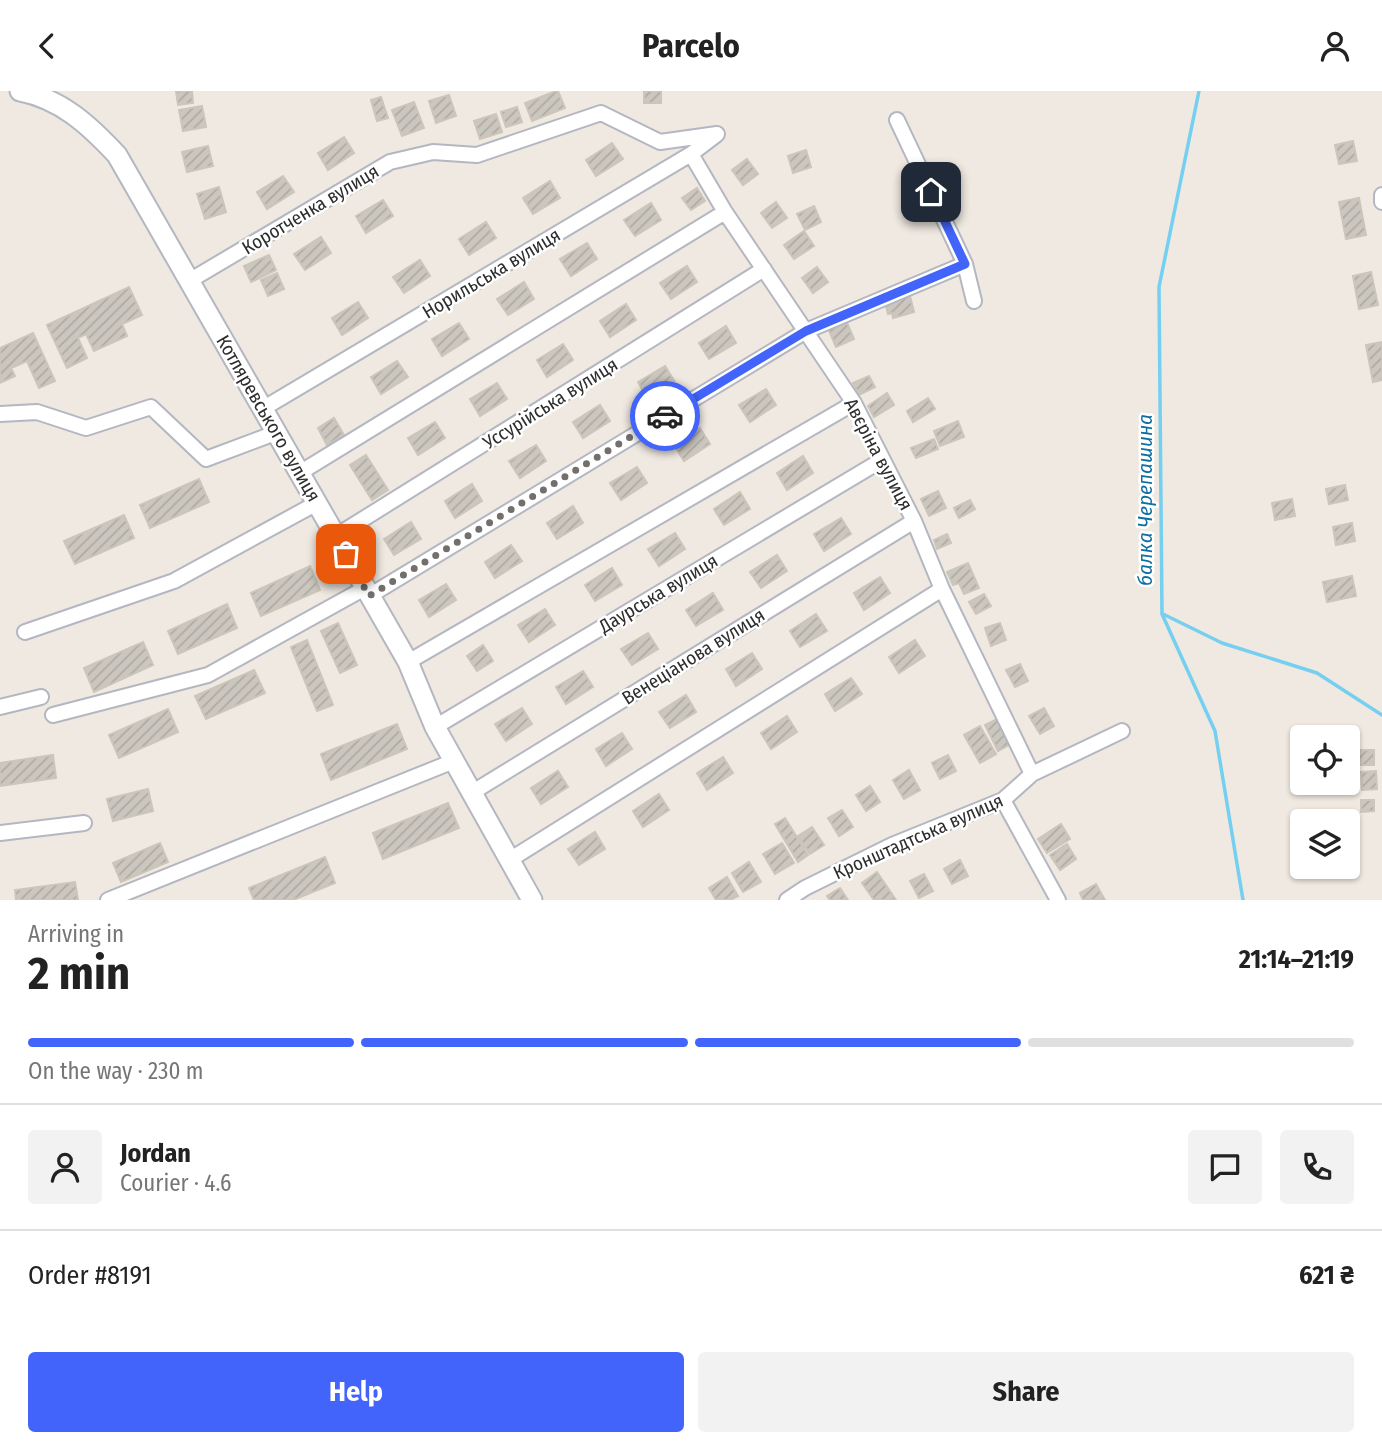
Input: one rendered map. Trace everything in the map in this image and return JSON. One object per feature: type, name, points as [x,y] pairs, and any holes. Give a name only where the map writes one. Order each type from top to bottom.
[{"type":"street","name":"Котляревського вулиця","points":[[20,91],[66,107],[91,127],[117,155],[408,662],[435,727],[532,900]]},
{"type":"street","name":"Коротченка вулиця","points":[[190,281],[390,162],[433,152],[477,155],[601,113],[660,142],[717,134]]},
{"type":"street","points":[[897,120],[965,264],[974,301]]},
{"type":"street","name":"Норильська вулиця","points":[[264,408],[691,154],[717,134]]},
{"type":"street","name":"Авєріна вулиця","points":[[691,154],[725,212],[854,403],[914,520],[942,589],[1032,774]]},
{"type":"street","points":[[301,472],[725,212]]},
{"type":"street","points":[[53,715],[208,675],[367,592],[806,331],[965,264]]},
{"type":"street","name":"Уссурійська вулиця","points":[[336,536],[764,269]]},
{"type":"street","points":[[408,662],[854,403]]},
{"type":"street","points":[[0,414],[37,412],[86,428],[151,407],[206,459],[278,432]]},
{"type":"street","name":"Даурська вулиця","points":[[435,727],[882,460]]},
{"type":"street","points":[[25,632],[174,582],[317,503]]},
{"type":"street","name":"Венеціанова вулиця","points":[[473,792],[914,520]]},
{"type":"street","points":[[511,859],[942,589]]},
{"type":"street","points":[[0,707],[41,697]]},
{"type":"street","name":"Кронштадтська вулиця","points":[[787,900],[805,888],[891,845],[1003,800],[1032,774],[1122,731]]},
{"type":"street","points":[[108,900],[454,761]]},
{"type":"street","points":[[1003,800],[1053,898]]},
{"type":"street","points":[[0,833],[84,823]]},
{"type":"building","points":[[176,91],[192,91],[193,103],[178,105]]},
{"type":"building","points":[[556,91],[565,108],[532,121],[525,103]]},
{"type":"building","points":[[644,91],[661,91],[661,103],[644,103]]},
{"type":"building","points":[[449,95],[456,116],[436,123],[429,101]]},
{"type":"building","points":[[381,97],[388,118],[377,121],[371,100]]},
{"type":"building","points":[[414,102],[424,128],[402,136],[392,110]]},
{"type":"building","points":[[202,106],[206,127],[183,131],[179,110]]},
{"type":"building","points":[[517,107],[522,122],[506,127],[501,112]]},
{"type":"building","points":[[496,114],[502,132],[480,139],[474,121]]},
{"type":"building","points":[[344,137],[354,153],[328,170],[318,153]]},
{"type":"building","points":[[1353,141],[1357,161],[1339,164],[1335,145]]},
{"type":"building","points":[[612,143],[623,159],[596,176],[586,160]]},
{"type":"building","points":[[208,146],[213,166],[187,172],[182,152]]},
{"type":"building","points":[[806,150],[811,167],[793,173],[788,156]]},
{"type":"building","points":[[747,159],[758,174],[743,185],[732,170]]},
{"type":"building","points":[[283,176],[294,192],[267,209],[257,192]]},
{"type":"building","points":[[550,181],[560,198],[533,214],[523,198]]},
{"type":"building","points":[[219,187],[226,212],[205,219],[197,194]]},
{"type":"building","points":[[697,188],[705,201],[691,210],[682,198]]},
{"type":"building","points":[[1359,198],[1366,235],[1346,239],[1339,202]]},
{"type":"building","points":[[383,200],[393,216],[366,233],[356,216]]},
{"type":"building","points":[[776,202],[787,218],[772,228],[761,213]]},
{"type":"building","points":[[651,203],[661,220],[635,236],[624,220]]},
{"type":"building","points":[[814,206],[821,222],[805,230],[797,214]]},
{"type":"building","points":[[486,222],[496,238],[469,255],[459,239]]},
{"type":"building","points":[[804,231],[814,246],[794,259],[784,245]]},
{"type":"building","points":[[321,237],[331,253],[305,270],[294,254]]},
{"type":"building","points":[[587,243],[597,259],[571,276],[560,259]]},
{"type":"building","points":[[269,255],[276,270],[251,282],[244,266]]},
{"type":"building","points":[[420,260],[430,276],[404,293],[393,277]]},
{"type":"building","points":[[687,266],[697,282],[671,299],[660,283]]},
{"type":"building","points":[[817,267],[828,282],[813,293],[802,278]]},
{"type":"building","points":[[1371,272],[1378,305],[1359,309],[1353,276]]},
{"type":"building","points":[[277,273],[284,289],[268,296],[261,280]]},
{"type":"building","points":[[524,282],[534,299],[508,315],[497,299]]},
{"type":"building","points":[[129,287],[142,315],[122,324],[127,336],[94,351],[86,334],[78,338],[87,358],[67,368],[47,325]]},
{"type":"building","points":[[910,296],[914,312],[893,318],[892,313],[888,314],[886,306],[890,305],[889,302]]},
{"type":"building","points":[[358,302],[368,318],[342,335],[332,318]]},
{"type":"building","points":[[626,304],[636,320],[610,337],[600,321]]},
{"type":"building","points":[[845,318],[854,339],[836,347],[827,326]]},
{"type":"building","points":[[459,323],[469,339],[442,356],[432,339]]},
{"type":"building","points":[[726,326],[736,343],[709,359],[699,343]]},
{"type":"building","points":[[33,333],[55,381],[39,388],[27,361],[11,368],[15,376],[0,383],[0,348]]},
{"type":"building","points":[[1382,342],[1382,380],[1373,382],[1366,345]]},
{"type":"building","points":[[563,344],[573,360],[547,377],[537,360]]},
{"type":"building","points":[[397,361],[408,377],[381,394],[371,377]]},
{"type":"building","points":[[665,366],[675,382],[648,399],[638,382]]},
{"type":"building","points":[[869,376],[875,387],[859,395],[853,383]]},
{"type":"building","points":[[497,383],[507,399],[480,416],[470,399]]},
{"type":"building","points":[[766,389],[776,405],[750,422],[739,405]]},
{"type":"building","points":[[887,393],[894,405],[874,417],[868,406]]},
{"type":"building","points":[[928,398],[935,409],[913,422],[907,411]]},
{"type":"building","points":[[600,405],[610,421],[583,438],[573,422]]},
{"type":"building","points":[[334,418],[344,435],[327,445],[318,428]]},
{"type":"building","points":[[958,421],[964,437],[940,446],[934,431]]},
{"type":"building","points":[[435,422],[445,438],[418,455],[408,438]]},
{"type":"building","points":[[700,428],[710,444],[684,461],[674,445]]},
{"type":"building","points":[[934,439],[938,449],[916,458],[911,448]]},
{"type":"building","points":[[536,445],[546,461],[520,478],[509,461]]},
{"type":"building","points":[[366,455],[388,490],[372,500],[350,465]]},
{"type":"building","points":[[803,456],[813,473],[787,490],[777,473]]},
{"type":"building","points":[[637,467],[647,483],[621,500],[610,483]]},
{"type":"building","points":[[199,479],[209,502],[150,528],[140,505]]},
{"type":"building","points":[[472,484],[482,501],[455,518],[445,501]]},
{"type":"building","points":[[1345,485],[1348,500],[1329,504],[1326,489]]},
{"type":"building","points":[[938,491],[946,508],[929,516],[921,499]]},
{"type":"building","points":[[740,492],[750,509],[724,525],[714,509]]},
{"type":"building","points":[[1292,499],[1295,516],[1275,520],[1272,503]]},
{"type":"building","points":[[970,500],[975,509],[959,518],[954,508]]},
{"type":"building","points":[[573,506],[583,523],[557,539],[547,523]]},
{"type":"building","points":[[124,515],[134,538],[75,564],[64,541]]},
{"type":"building","points":[[841,518],[851,534],[824,551],[814,534]]},
{"type":"building","points":[[411,522],[421,539],[394,555],[384,539]]},
{"type":"building","points":[[1352,523],[1355,541],[1336,545],[1333,527]]},
{"type":"building","points":[[675,533],[685,549],[659,566],[648,549]]},
{"type":"building","points":[[947,534],[951,543],[937,549],[934,540]]},
{"type":"building","points":[[511,545],[522,561],[495,578],[485,562]]},
{"type":"building","points":[[777,555],[787,571],[761,588],[750,572]]},
{"type":"building","points":[[968,563],[979,588],[964,594],[959,583],[953,585],[947,572]]},
{"type":"building","points":[[310,566],[320,590],[261,616],[251,593]]},
{"type":"building","points":[[612,568],[622,585],[595,601],[585,585]]},
{"type":"building","points":[[1352,576],[1356,596],[1327,602],[1323,582]]},
{"type":"building","points":[[880,577],[890,593],[864,610],[854,593]]},
{"type":"building","points":[[446,584],[456,600],[429,617],[419,600]]},
{"type":"building","points":[[713,593],[723,610],[696,626],[686,610]]},
{"type":"building","points":[[984,594],[991,606],[976,614],[969,602]]},
{"type":"building","points":[[227,604],[237,628],[178,654],[168,631]]},
{"type":"building","points":[[545,609],[555,625],[529,642],[518,625]]},
{"type":"building","points":[[816,614],[827,631],[800,647],[790,631]]},
{"type":"building","points":[[338,623],[357,665],[340,673],[321,631]]},
{"type":"building","points":[[1000,623],[1006,640],[991,646],[985,628]]},
{"type":"building","points":[[648,633],[658,649],[632,665],[621,649]]},
{"type":"building","points":[[307,640],[333,705],[317,711],[291,647]]},
{"type":"building","points":[[915,640],[925,656],[899,673],[889,657]]},
{"type":"building","points":[[143,642],[153,665],[94,692],[84,668]]},
{"type":"building","points":[[483,645],[493,661],[477,671],[467,656]]},
{"type":"building","points":[[752,653],[762,669],[736,686],[726,669]]},
{"type":"building","points":[[1020,664],[1028,681],[1015,687],[1006,670]]},
{"type":"building","points":[[254,670],[265,693],[206,719],[195,696]]},
{"type":"building","points":[[583,671],[593,687],[566,704],[556,687]]},
{"type":"building","points":[[851,678],[862,694],[835,711],[825,694]]},
{"type":"building","points":[[686,695],[696,712],[670,728],[659,712]]},
{"type":"building","points":[[522,708],[532,724],[506,741],[495,724]]},
{"type":"building","points":[[1044,708],[1054,726],[1040,734],[1029,716]]},
{"type":"building","points":[[168,709],[178,732],[119,758],[109,735]]},
{"type":"building","points":[[787,716],[797,732],[771,749],[761,733]]},
{"type":"building","points":[[999,718],[1012,743],[998,751],[985,725]]},
{"type":"building","points":[[397,724],[407,749],[331,780],[321,754]]},
{"type":"building","points":[[980,726],[996,754],[980,763],[964,735]]},
{"type":"building","points":[[622,733],[632,749],[606,766],[596,749]]},
{"type":"building","points":[[1360,750],[1374,750],[1374,765],[1360,765]]},
{"type":"building","points":[[53,755],[56,778],[0,786],[0,763]]},
{"type":"building","points":[[948,755],[956,771],[940,779],[932,763]]},
{"type":"building","points":[[723,757],[733,773],[707,790],[697,773]]},
{"type":"building","points":[[909,770],[920,790],[904,799],[893,780]]},
{"type":"building","points":[[558,771],[568,787],[541,804],[531,788]]},
{"type":"building","points":[[1376,771],[1377,789],[1362,790],[1361,772]]},
{"type":"building","points":[[870,786],[880,802],[866,811],[856,795]]},
{"type":"building","points":[[148,789],[153,811],[113,821],[107,799]]},
{"type":"building","points":[[659,794],[669,810],[643,827],[633,811]]},
{"type":"building","points":[[1361,800],[1374,800],[1374,811],[1361,812]]},
{"type":"building","points":[[448,803],[459,828],[383,859],[373,833]]},
{"type":"building","points":[[842,810],[853,827],[839,836],[828,818]]},
{"type":"building","points":[[785,818],[808,855],[798,862],[775,824]]},
{"type":"building","points":[[1061,824],[1070,839],[1047,853],[1038,839]]},
{"type":"building","points":[[812,827],[824,845],[810,854],[798,836]]},
{"type":"building","points":[[595,832],[605,849],[579,865],[568,849]]},
{"type":"building","points":[[160,843],[168,862],[121,882],[113,863]]},
{"type":"building","points":[[782,843],[794,863],[775,874],[763,854]]},
{"type":"building","points":[[1067,844],[1076,859],[1060,870],[1050,855]]},
{"type":"building","points":[[325,857],[335,883],[293,900],[254,900],[249,888]]},
{"type":"building","points":[[960,860],[968,876],[952,884],[944,869]]},
{"type":"building","points":[[749,862],[761,882],[743,892],[732,873]]},
{"type":"building","points":[[877,872],[896,900],[874,900],[862,883]]},
{"type":"building","points":[[924,874],[933,891],[919,898],[910,881]]},
{"type":"building","points":[[727,877],[738,896],[730,900],[716,900],[709,888]]},
{"type":"building","points":[[75,882],[78,900],[16,900],[15,890]]},
{"type":"building","points":[[1096,884],[1105,900],[1083,900],[1080,893]]},
{"type":"building","points":[[840,888],[848,900],[830,900],[827,896]]},
{"type":"waterway","name":"балка Черепашина","points":[[1199,91],[1159,287],[1162,614],[1215,731],[1243,900]]},
{"type":"waterway","points":[[1163,614],[1222,643],[1317,673],[1382,715]]},
{"type":"way so far","points":[[346,554],[369,596],[665,416]]},
{"type":"route","points":[[665,416],[806,331],[965,264],[931,192]]}]
